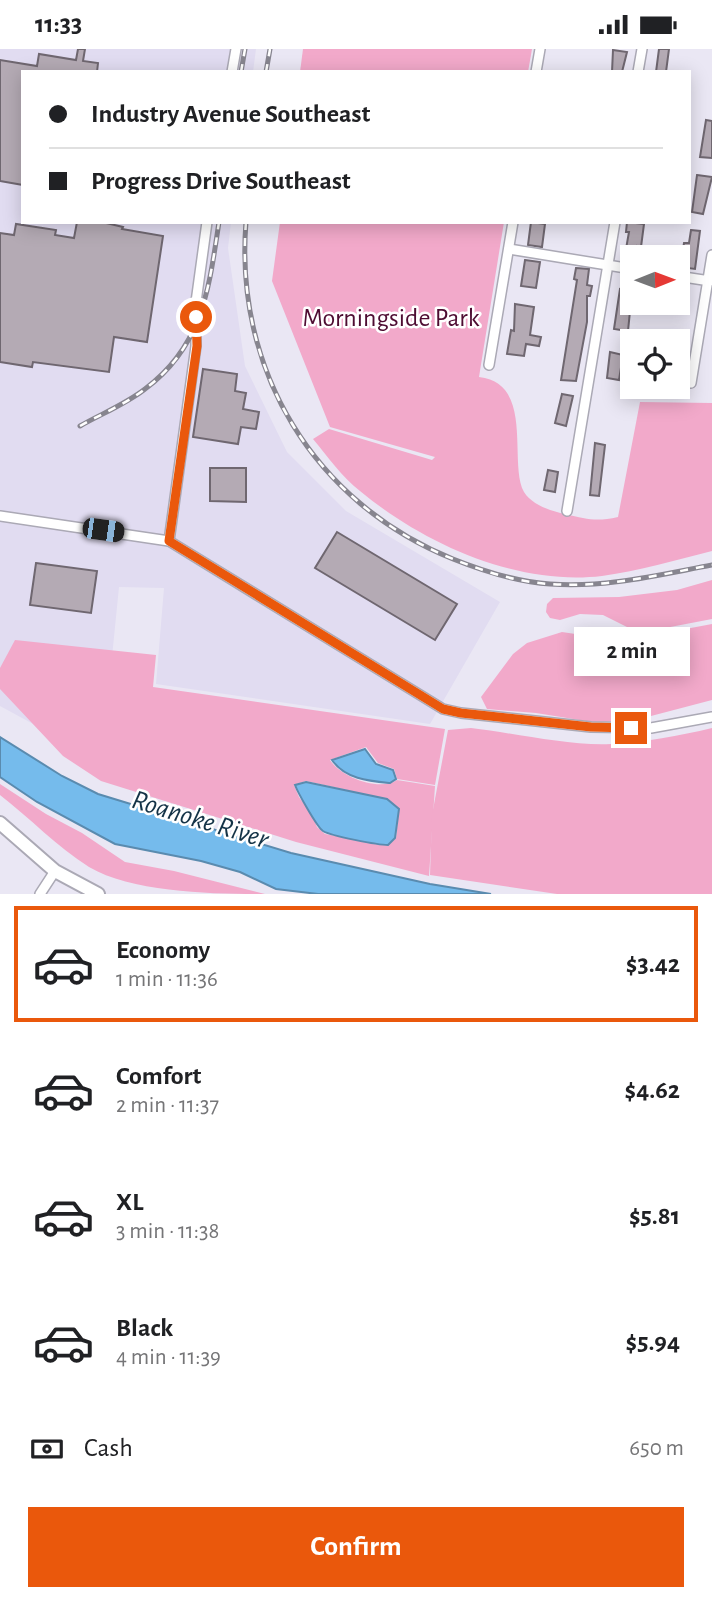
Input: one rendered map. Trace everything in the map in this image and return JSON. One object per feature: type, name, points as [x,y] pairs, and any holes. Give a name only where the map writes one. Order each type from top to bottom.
[{"type":"main road","points":[[0,823],[55,871],[98,894]]},
{"type":"street","points":[[232,70],[236,49]]},
{"type":"street","points":[[536,70],[540,49]]},
{"type":"street","points":[[638,70],[642,49]]},
{"type":"street","points":[[169,541],[197,346],[196,302],[207,224]]},
{"type":"street","points":[[489,365],[513,224]]},
{"type":"street","points":[[567,511],[615,224]]},
{"type":"street","points":[[509,249],[620,267]]},
{"type":"street","points":[[691,383],[710,281],[712,255]]},
{"type":"street","points":[[690,278],[710,281]]},
{"type":"street","points":[[0,516],[169,541],[443,709],[591,727],[651,728],[712,717]]},
{"type":"street","points":[[40,894],[55,871]]},
{"type":"shaded area","points":[[0,49],[256,49],[253,70],[21,70],[21,224],[231,224],[228,248],[245,366],[287,452],[346,511],[500,602],[430,724],[156,684],[164,588],[119,587],[110,677],[35,725],[0,706]]},
{"type":"green space","points":[[303,49],[532,49],[528,70],[300,70]]},
{"type":"green space","name":"Morningside Park","points":[[280,224],[504,224],[479,377],[496,382],[507,393],[514,408],[520,479],[527,497],[560,513],[592,519],[618,517],[640,402],[712,403],[712,551],[602,576],[570,577],[505,567],[442,544],[413,528],[360,491],[335,467],[313,439],[329,429],[432,460],[435,457],[330,427],[272,281]]},
{"type":"green space","points":[[712,580],[712,619],[639,633],[603,615],[580,614],[560,620],[550,618],[546,612],[547,604],[553,598],[619,597],[677,590]]},
{"type":"green space","points":[[712,624],[712,700],[632,721],[592,722],[487,709],[481,697],[513,654],[527,643],[562,632],[622,641]]},
{"type":"green space","points":[[15,640],[156,655],[153,687],[445,729],[435,785],[397,779],[394,769],[378,763],[366,747],[330,760],[343,772],[361,781],[380,784],[397,780],[435,786],[429,876],[296,842],[101,781],[63,756],[0,689],[0,668]],"holes":[[[306,781],[387,799],[399,809],[396,838],[388,845],[325,834],[317,827],[294,785]]]},
{"type":"green space","points":[[471,728],[559,741],[611,744],[675,736],[712,728],[712,894],[557,894],[430,875],[432,815],[448,730]]},
{"type":"green space","points":[[0,784],[125,862],[174,871],[265,894],[174,890],[107,876],[66,851],[0,795]]},
{"type":"water","points":[[0,737],[62,776],[98,794],[291,853],[430,884],[491,894],[318,894],[276,889],[240,872],[201,861],[115,844],[37,802],[0,777]]},
{"type":"water","points":[[365,749],[376,764],[393,770],[396,779],[390,783],[358,778],[344,771],[332,760]]},
{"type":"water","points":[[306,782],[387,799],[399,809],[395,838],[388,845],[383,845],[323,831],[312,817],[295,785]]},
{"type":"building","points":[[78,49],[85,49],[83,61],[98,63],[97,70],[21,70],[21,185],[0,181],[0,60],[37,66],[39,54],[76,60]]},
{"type":"building","points":[[659,49],[669,49],[666,70],[656,70]]},
{"type":"building","points":[[613,50],[627,52],[622,70],[612,70]]},
{"type":"building","points":[[706,120],[712,121],[712,158],[700,157]]},
{"type":"building","points":[[697,175],[712,177],[703,214],[692,212]]},
{"type":"building","points":[[16,224],[56,230],[55,235],[74,238],[77,224],[110,224],[123,227],[122,229],[163,236],[147,342],[114,337],[109,372],[33,362],[32,367],[0,362],[0,233],[14,235]]},
{"type":"building","points":[[531,224],[545,224],[542,247],[528,245]]},
{"type":"building","points":[[627,224],[644,224],[641,245],[627,245],[629,232],[626,232]]},
{"type":"building","points":[[691,230],[700,231],[695,269],[690,268],[690,245],[684,245],[689,243]]},
{"type":"building","points":[[525,260],[540,262],[536,288],[521,286]]},
{"type":"building","points":[[576,268],[589,269],[587,285],[592,286],[590,296],[587,296],[587,322],[576,381],[561,380],[577,280],[574,279]]},
{"type":"building","points":[[620,289],[620,315],[630,315],[628,329],[614,329]]},
{"type":"building","points":[[515,304],[534,307],[530,335],[541,337],[539,346],[526,344],[524,356],[507,354],[511,330],[514,331]]},
{"type":"building","points":[[610,352],[620,354],[619,380],[607,378]]},
{"type":"building","points":[[203,369],[237,374],[235,391],[246,393],[243,409],[259,412],[256,429],[241,427],[238,444],[193,437]]},
{"type":"building","points":[[562,394],[573,396],[566,426],[555,423]]},
{"type":"building","points":[[595,443],[605,445],[599,496],[590,495]]},
{"type":"building","points":[[210,468],[246,468],[246,502],[210,501]]},
{"type":"building","points":[[548,470],[558,472],[555,492],[544,490]]},
{"type":"building","points":[[337,532],[457,604],[435,640],[315,568]]},
{"type":"building","points":[[36,563],[97,571],[91,613],[30,605]]},
{"type":"railway","points":[[241,70],[245,49]]},
{"type":"railway","points":[[266,70],[270,49]]},
{"type":"railway","points":[[80,426],[145,389],[180,354],[200,314],[219,224]]},
{"type":"railway","points":[[246,224],[246,277],[254,329],[270,379],[293,425],[323,467],[360,504],[404,535],[453,559],[488,572],[525,581],[591,584],[632,580],[712,565]]},
{"type":"route","points":[[196,317],[197,346],[169,541],[443,709],[591,727],[631,728]]},
{"type":"water label","name":"Roanoke River","points":[[200,820]]}]
